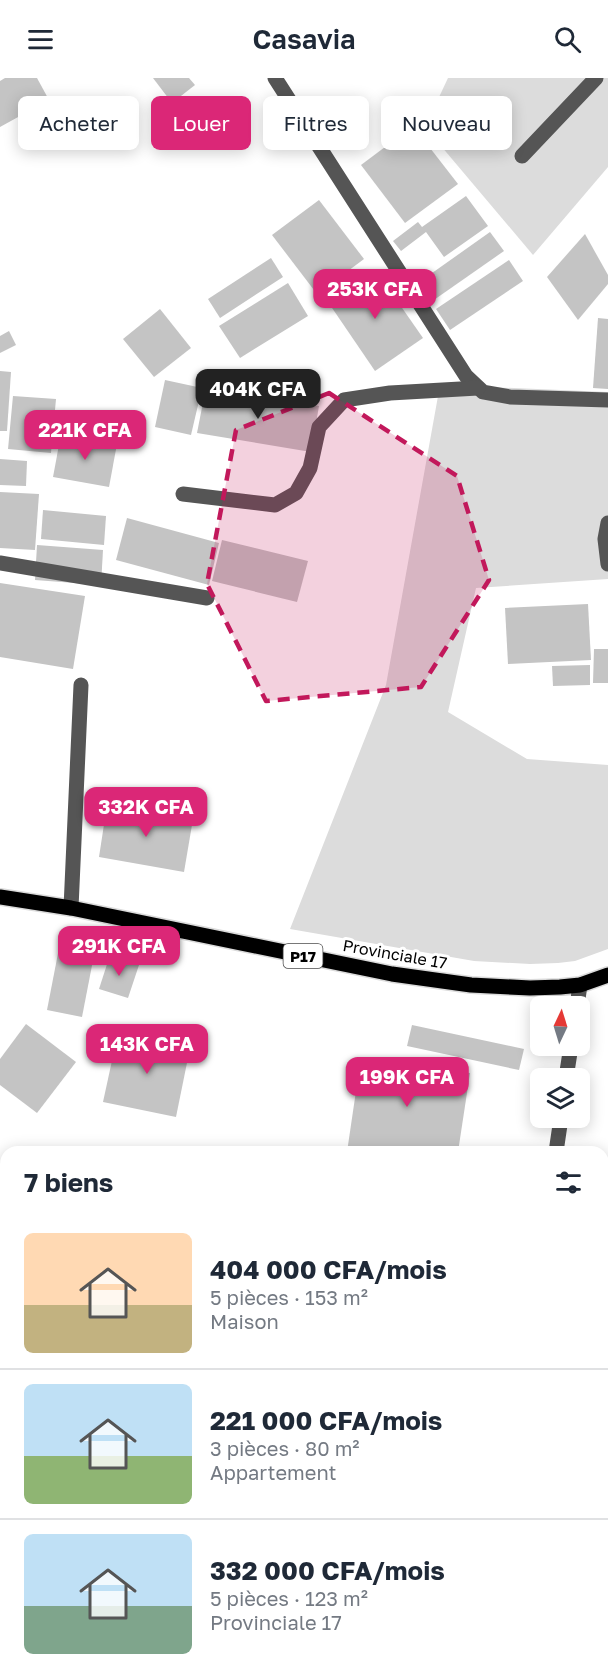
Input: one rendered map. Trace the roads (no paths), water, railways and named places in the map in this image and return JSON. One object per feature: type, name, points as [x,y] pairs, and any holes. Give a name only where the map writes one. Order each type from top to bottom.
[{"type":"main road","name":"Provinciale 17","points":[[0,897],[71,908],[392,974],[471,985],[530,988],[580,985],[608,975]]},
{"type":"street","points":[[275,78],[466,376],[478,388],[483,392],[510,397],[608,400]]},
{"type":"street","points":[[522,156],[596,78]]},
{"type":"street","points":[[183,494],[275,505],[296,493],[310,468],[319,427],[344,400],[390,393],[478,388]]},
{"type":"street","points":[[608,524],[605,538],[608,564]]},
{"type":"street","points":[[0,563],[207,597]]},
{"type":"street","points":[[71,908],[81,685]]},
{"type":"street","points":[[578,996],[580,985]]},
{"type":"street","points":[[557,1146],[560,1128]]}]
